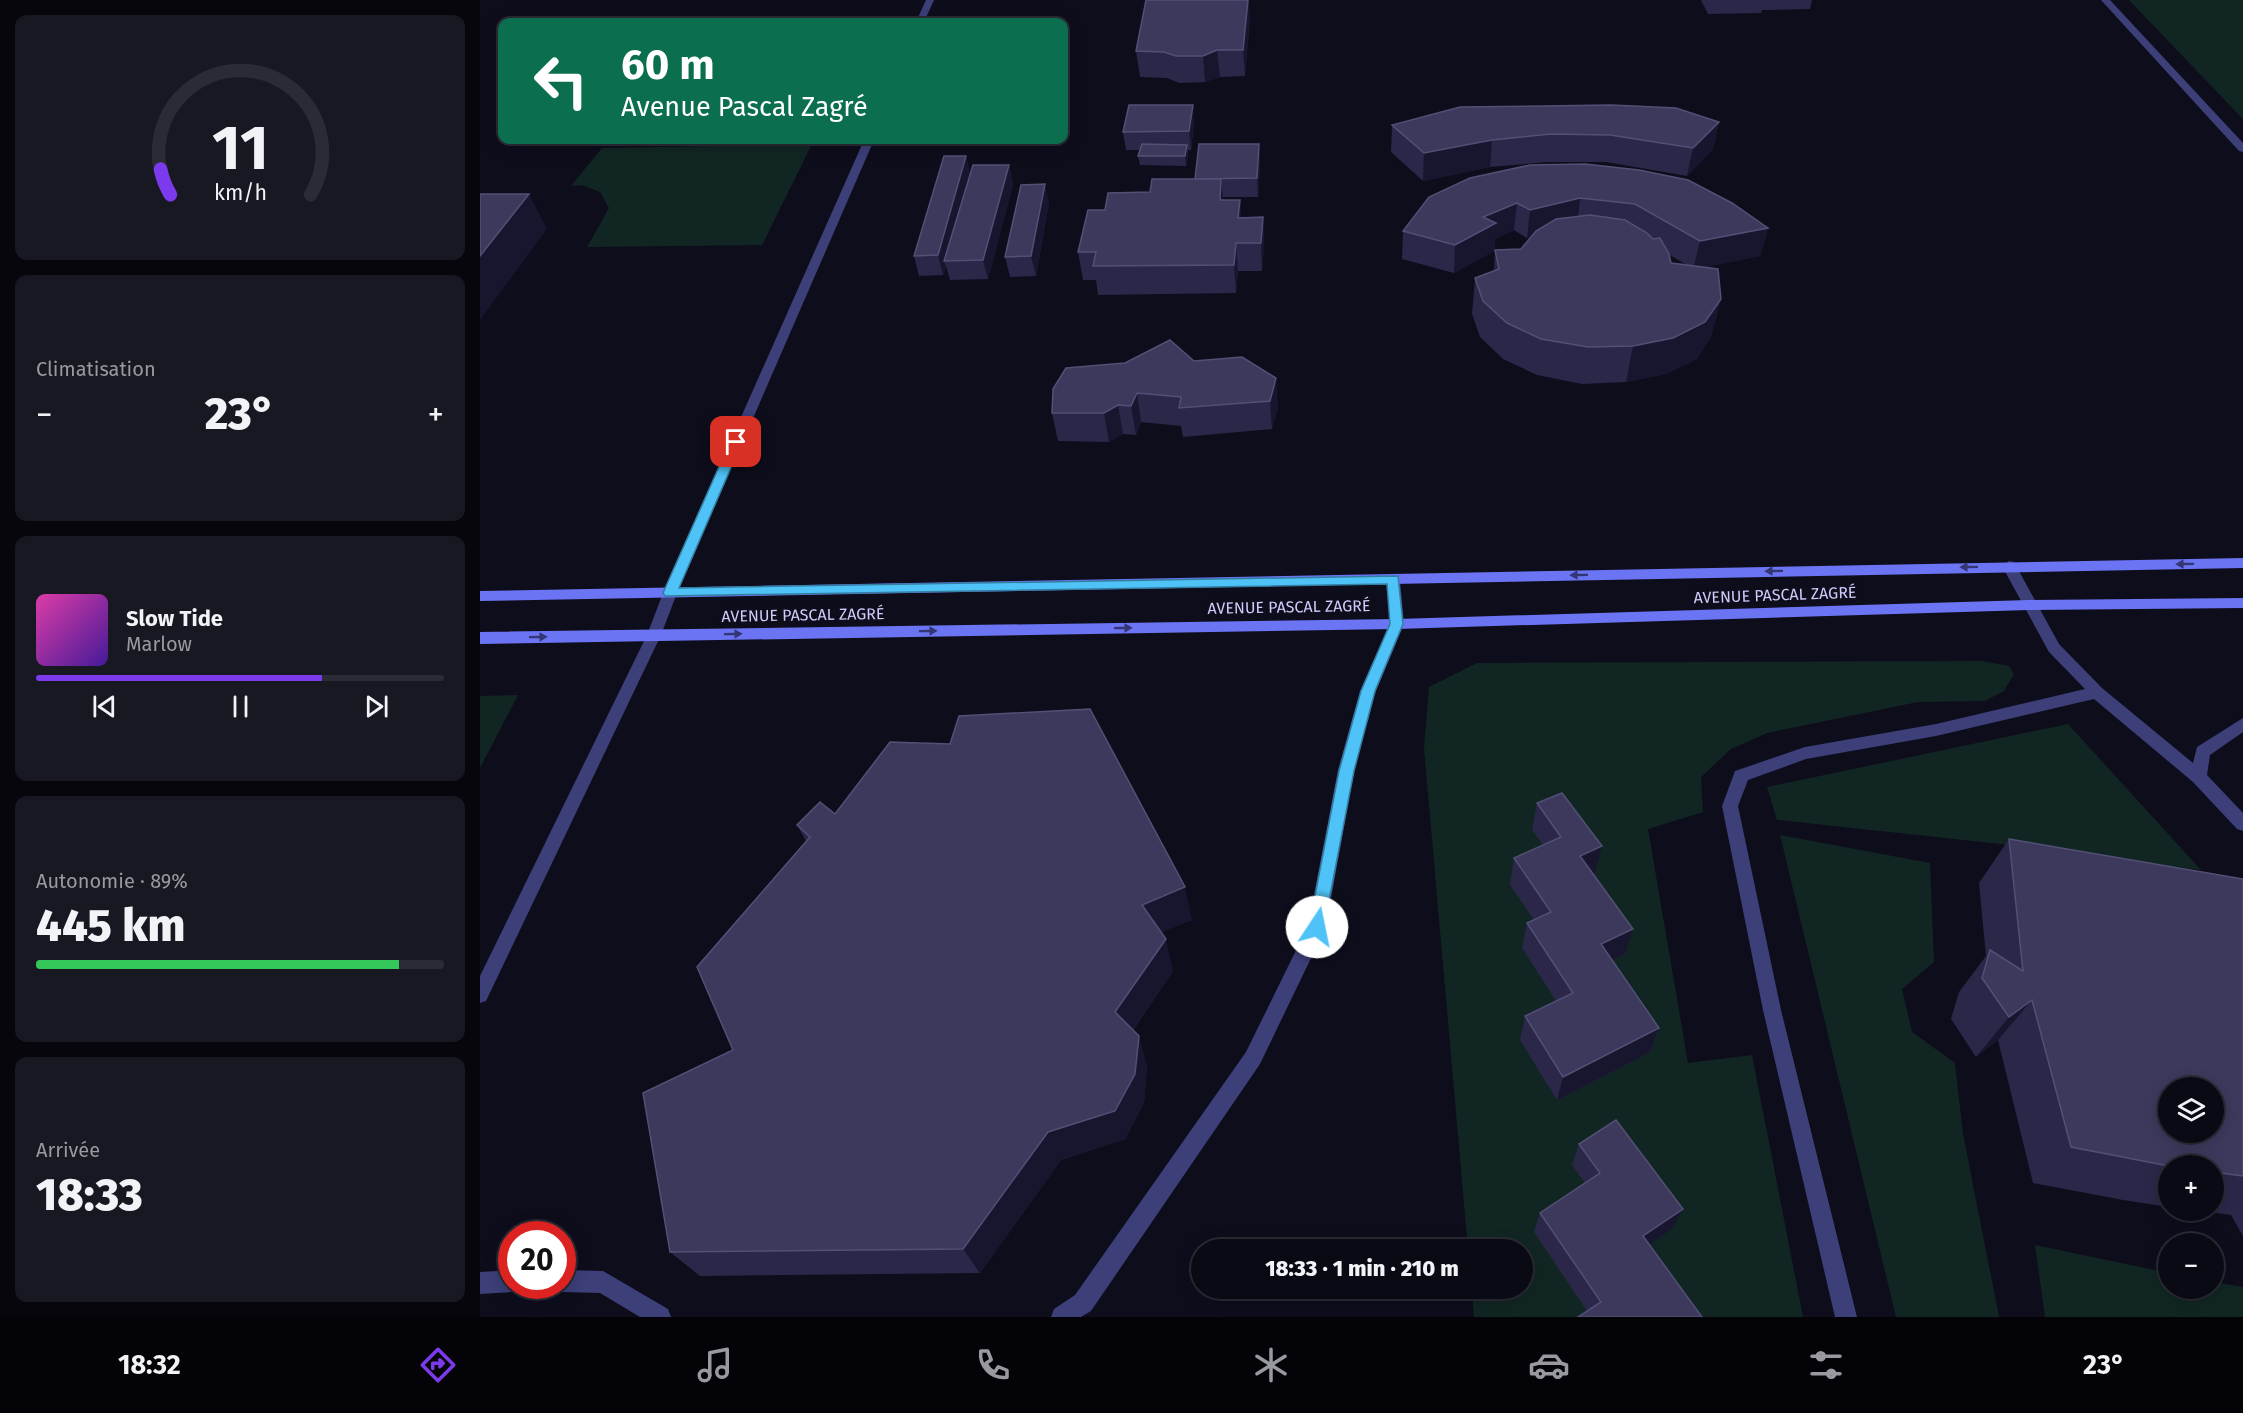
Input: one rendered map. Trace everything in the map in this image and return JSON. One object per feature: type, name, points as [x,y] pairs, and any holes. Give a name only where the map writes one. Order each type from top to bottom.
[{"type":"main road","name":"AVENUE PASCAL ZAGRÉ","points":[[480,596],[2243,563]]},
{"type":"main road","name":"AVENUE PASCAL ZAGRÉ","points":[[480,638],[1397,624],[2029,605],[2243,603]]},
{"type":"street","points":[[922,18],[930,0]]},
{"type":"street","points":[[2105,0],[2243,149]]},
{"type":"street","points":[[480,995],[654,635],[670,593],[867,144]]},
{"type":"street","points":[[2009,566],[2054,648],[2097,692],[2199,777],[2243,824]]},
{"type":"street","points":[[1062,1317],[1083,1303],[1253,1058],[1317,927],[1346,771],[1368,691],[1397,624],[1393,580]]},
{"type":"street","points":[[1846,1317],[1772,1010],[1730,806],[1741,776],[1805,753],[1936,730],[2097,692]]},
{"type":"street","points":[[2199,777],[2203,752],[2243,724]]},
{"type":"street","points":[[576,1281],[603,1282],[660,1317]]},
{"type":"street","points":[[480,1283],[498,1282]]},
{"type":"green space","points":[[2129,0],[2243,0],[2243,119]]},
{"type":"green space","points":[[812,144],[762,245],[587,247],[609,208],[600,192],[582,185],[571,186],[602,148]]},
{"type":"green space","points":[[1982,661],[2009,666],[2014,674],[2004,691],[1985,701],[1918,702],[1767,733],[1731,749],[1701,777],[1703,812],[1648,829],[1688,1063],[1752,1055],[1803,1317],[1474,1317],[1473,1299],[1533,1299],[1533,1239],[1467,1239],[1424,748],[1429,687],[1477,663]]},
{"type":"green space","points":[[518,695],[480,768],[480,696]]},
{"type":"green space","points":[[2068,724],[2201,870],[2001,844],[1777,820],[1767,787]]},
{"type":"green space","points":[[1780,835],[1930,863],[1934,962],[1902,989],[1912,1032],[1955,1063],[1963,1134],[1999,1317],[1896,1317]]},
{"type":"green space","points":[[2035,1245],[2158,1271],[2158,1299],[2224,1299],[2224,1284],[2243,1287],[2243,1317],[2045,1317]]},
{"type":"building","points":[[1146,0],[1248,0],[1243,50],[1217,50],[1203,56],[1176,56],[1164,52],[1136,51]]},
{"type":"building","points":[[1129,105],[1193,105],[1189,131],[1123,132]]},
{"type":"building","points":[[1611,105],[1676,108],[1719,122],[1693,148],[1610,135],[1551,134],[1492,140],[1424,153],[1392,125],[1460,107]]},
{"type":"building","points":[[1142,144],[1187,145],[1185,156],[1138,156]]},
{"type":"building","points":[[1199,144],[1259,144],[1257,178],[1195,179]]},
{"type":"building","points":[[944,156],[966,156],[938,255],[914,256]]},
{"type":"building","points":[[1585,164],[1639,170],[1688,180],[1732,203],[1768,228],[1700,241],[1635,204],[1580,198],[1530,210],[1517,203],[1483,217],[1496,223],[1455,245],[1403,231],[1429,197],[1470,178],[1530,165]]},
{"type":"building","points":[[973,165],[1009,165],[983,260],[944,261]]},
{"type":"building","points":[[1152,179],[1221,179],[1220,200],[1240,200],[1238,218],[1263,217],[1261,243],[1236,243],[1234,265],[1093,266],[1096,252],[1078,252],[1088,210],[1105,210],[1108,193],[1150,192]]},
{"type":"building","points":[[1045,184],[1031,256],[1005,257],[1021,185]]},
{"type":"building","points":[[480,194],[529,194],[480,256]]},
{"type":"building","points":[[1590,215],[1625,220],[1653,239],[1660,238],[1671,263],[1718,269],[1721,299],[1705,322],[1673,338],[1633,346],[1588,347],[1541,339],[1507,323],[1483,301],[1475,278],[1499,269],[1495,250],[1521,249],[1536,231],[1556,219]]},
{"type":"building","points":[[1170,340],[1194,361],[1242,357],[1276,378],[1270,401],[1179,408],[1181,397],[1137,393],[1131,406],[1118,405],[1104,413],[1052,413],[1053,389],[1066,368],[1125,363]]},
{"type":"building","points":[[1090,709],[1185,887],[1142,905],[1166,939],[1115,1012],[1139,1036],[1135,1074],[1115,1111],[1048,1132],[963,1249],[670,1252],[643,1093],[733,1050],[697,967],[810,837],[797,825],[820,802],[835,814],[890,742],[950,744],[959,716]]},
{"type":"building","points":[[1562,793],[1602,846],[1580,856],[1633,929],[1601,944],[1659,1028],[1563,1077],[1525,1016],[1573,993],[1527,923],[1551,912],[1514,858],[1561,837],[1537,803]]},
{"type":"building","points":[[2009,839],[2243,879],[2243,1176],[2224,1173],[2224,1155],[2158,1155],[2158,1164],[2071,1147],[2032,1000],[2009,1017],[1982,978],[1990,950],[2023,971]]},
{"type":"building","points":[[1616,1120],[1683,1209],[1643,1236],[1702,1317],[1578,1317],[1601,1302],[1540,1213],[1600,1173],[1579,1144]]},
{"type":"route","points":[[736,442],[670,593],[1393,580],[1397,624],[1368,691],[1346,771],[1317,927]]}]
